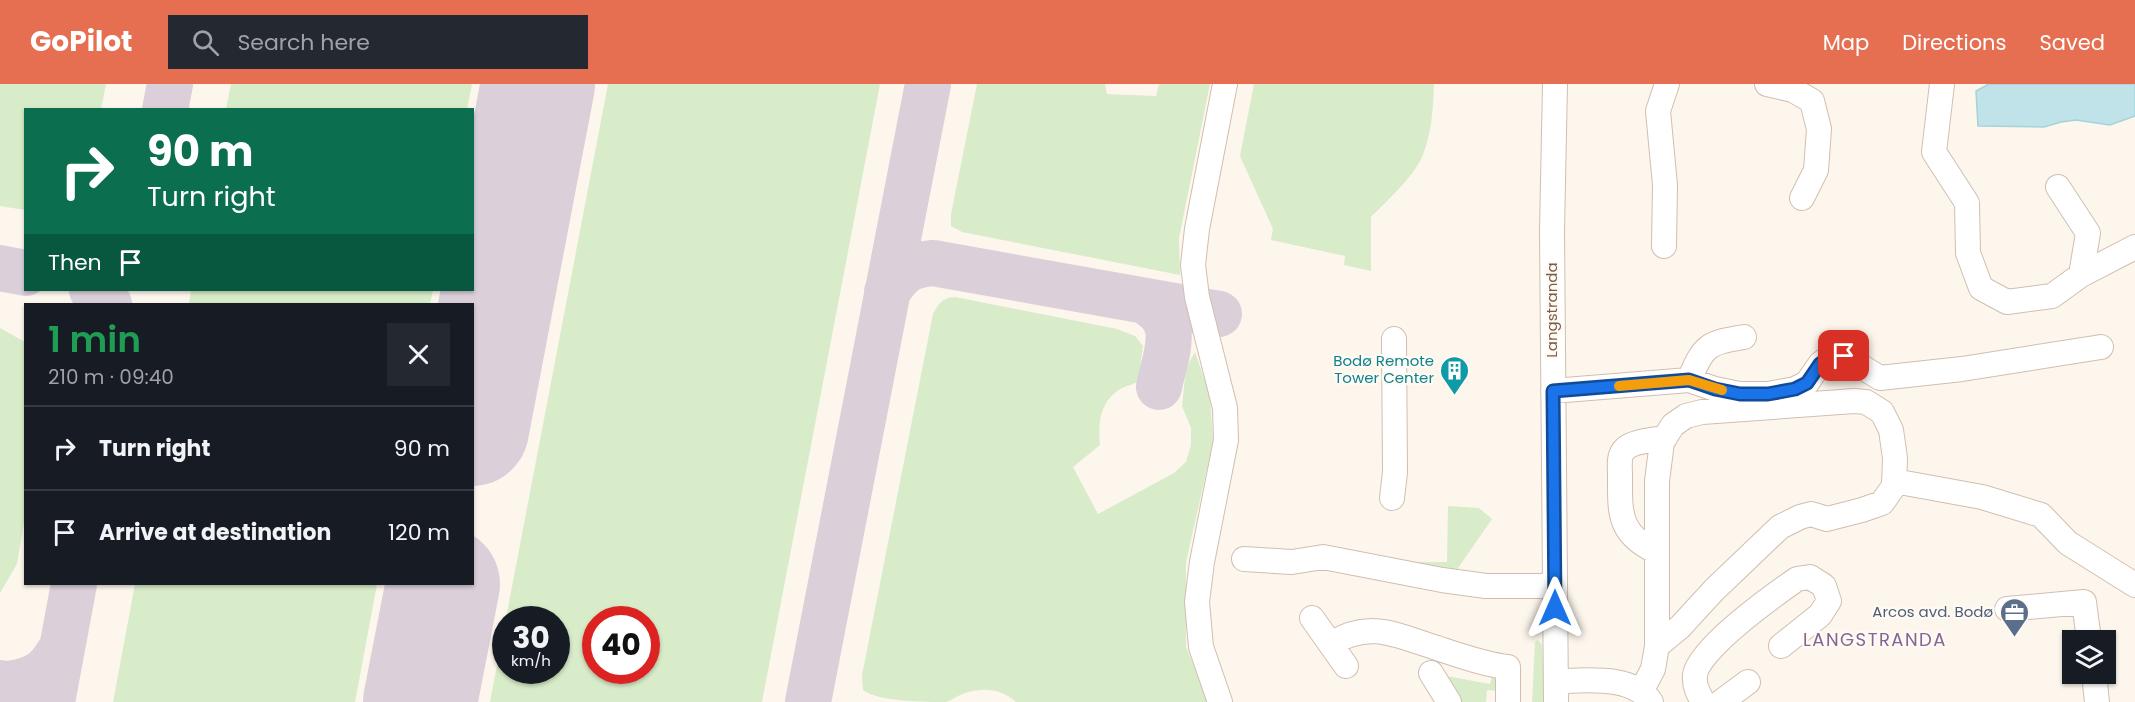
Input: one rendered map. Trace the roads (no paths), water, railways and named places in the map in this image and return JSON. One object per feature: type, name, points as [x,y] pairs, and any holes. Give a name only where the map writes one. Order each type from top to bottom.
[{"type":"street","points":[[1220,702],[1201,647],[1197,602],[1202,562],[1226,440],[1225,408],[1197,297],[1193,265],[1197,229],[1225,84]]},
{"type":"street","name":"Langstranda","points":[[1555,84],[1551,231],[1556,691]]},
{"type":"street","points":[[1664,246],[1665,185],[1658,111],[1666,84]]},
{"type":"street","points":[[1767,84],[1793,90],[1812,101],[1819,129],[1816,170],[1802,198]]},
{"type":"street","points":[[1942,84],[1934,153],[1967,203],[1968,253],[1981,288],[2007,302],[2052,297],[2081,275],[2135,247]]},
{"type":"street","points":[[2058,187],[2088,233],[2081,275]]},
{"type":"street","points":[[1689,380],[1699,356],[1707,347],[1721,341],[1744,337]]},
{"type":"street","points":[[1392,498],[1395,472],[1394,339]]},
{"type":"street","points":[[1553,391],[1689,380],[1740,394],[1768,394],[1795,389],[1807,383],[1820,364],[1831,356],[1844,356],[1880,378],[1962,369],[2101,347]]},
{"type":"street","points":[[1556,691],[1620,682],[1646,697],[1657,646],[1657,481],[1662,442],[1673,425],[1686,416],[1702,412],[1854,401],[1866,402],[1882,412],[1891,430],[1895,458],[1894,486],[1882,503],[1827,519],[1811,514],[1780,527],[1714,590],[1680,627],[1657,646]]},
{"type":"street","points":[[1657,552],[1635,539],[1622,521],[1620,458],[1624,450],[1631,445],[1665,438]]},
{"type":"street","points":[[1894,481],[1982,497],[2041,515],[2068,543],[2135,585]]},
{"type":"street","points":[[1244,559],[1292,562],[1323,557],[1486,586],[1555,586]]},
{"type":"street","points":[[1702,702],[1696,689],[1695,673],[1712,647],[1797,579],[1810,577],[1824,586],[1829,601],[1820,615],[1781,646]]},
{"type":"street","points":[[2007,609],[2084,602],[2088,630]]},
{"type":"street","points":[[1312,618],[1346,666]]},
{"type":"street","points":[[1331,644],[1356,633],[1375,630],[1392,632],[1436,648],[1508,667],[1508,702]]},
{"type":"street","points":[[1431,674],[1449,702]]},
{"type":"street","points":[[1721,702],[1748,682]]},
{"type":"street","points":[[2095,684],[2097,702]]},
{"type":"water","points":[[1989,84],[2135,84],[2135,116],[2110,125],[2076,120],[2044,127],[1978,126],[1976,91]]},
{"type":"place","name":"Bodø Remote Tower Center","points":[[1455,396]]},
{"type":"place","name":"Arcos avd. Bodø","points":[[2014,638]]},
{"type":"district","name":"LANGSTRANDA","points":[[1875,640]]}]
